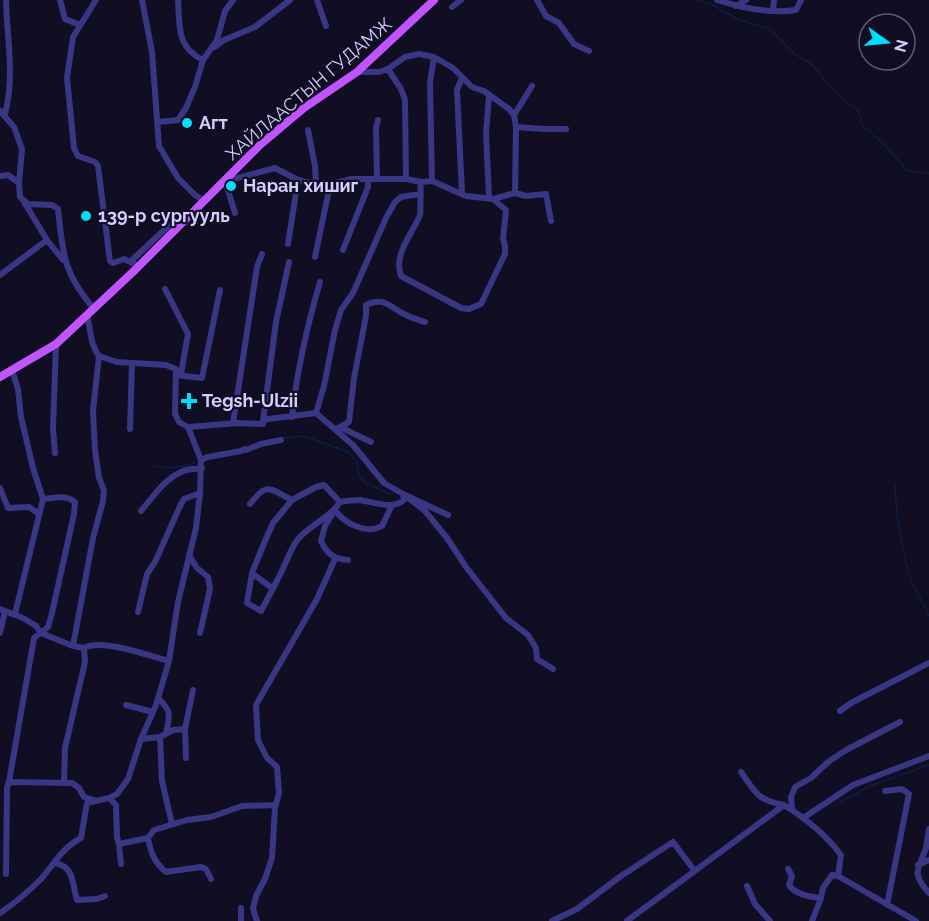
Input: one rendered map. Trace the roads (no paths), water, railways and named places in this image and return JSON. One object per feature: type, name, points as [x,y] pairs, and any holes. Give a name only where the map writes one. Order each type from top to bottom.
[{"type":"main road","name":"ХАЙЛААСТЫН ГУДАМЖ","points":[[0,377],[56,344],[139,266],[260,145],[304,108],[357,72],[434,0]]},
{"type":"street","points":[[6,0],[11,71],[10,94],[2,112],[14,127],[21,149],[20,197],[47,240],[65,263],[79,291],[94,309]]},
{"type":"street","points":[[60,0],[65,19],[80,26]]},
{"type":"street","points":[[96,0],[73,37],[67,78],[74,148],[78,156],[95,162],[98,166],[110,261],[113,263],[124,259],[139,266]]},
{"type":"street","points":[[142,0],[152,52],[159,146],[186,187],[203,200]]},
{"type":"street","points":[[178,0],[182,41],[195,56],[203,60]]},
{"type":"street","points":[[158,122],[178,120],[195,87],[203,60],[217,40],[225,11],[233,0]]},
{"type":"street","points":[[210,50],[224,40],[255,27],[290,0]]},
{"type":"street","points":[[317,0],[326,26]]},
{"type":"street","points":[[452,7],[461,0]]},
{"type":"street","points":[[537,0],[546,16],[559,23],[574,44],[589,51]]},
{"type":"street","points":[[717,0],[759,10],[796,10],[801,0]]},
{"type":"street","points":[[735,6],[747,0]]},
{"type":"street","points":[[773,10],[774,0]]},
{"type":"street","points":[[357,72],[379,72],[388,69],[405,57],[419,54],[434,57],[453,69],[472,87],[489,96],[514,115]]},
{"type":"street","points":[[432,181],[430,83],[434,57]]},
{"type":"street","points":[[388,69],[405,100],[406,179]]},
{"type":"street","points":[[462,78],[457,90],[462,193]]},
{"type":"street","points":[[515,193],[516,127],[514,115],[532,86]]},
{"type":"street","points":[[421,182],[421,212],[399,259],[398,269],[401,276],[461,308],[470,309],[481,304],[505,254],[506,245],[503,239],[506,210],[491,198],[486,133],[489,96]]},
{"type":"street","points":[[377,179],[376,128],[378,120]]},
{"type":"street","points":[[516,127],[566,129]]},
{"type":"street","points":[[308,130],[316,184]]},
{"type":"street","points":[[235,213],[224,181],[275,168],[298,180],[330,186],[343,180],[406,179],[421,182],[432,181],[471,197],[491,198],[515,193],[526,196],[546,194],[551,221]]},
{"type":"street","points":[[0,176],[8,175],[19,183]]},
{"type":"street","points":[[288,244],[298,180]]},
{"type":"street","points":[[343,250],[368,187],[368,180]]},
{"type":"street","points":[[315,257],[330,186]]},
{"type":"street","points":[[316,413],[324,386],[334,330],[341,310],[353,293],[395,202],[401,197],[420,194]]},
{"type":"street","points":[[20,197],[28,204],[52,205],[58,208],[65,263]]},
{"type":"street","points":[[131,261],[180,215]]},
{"type":"street","points":[[0,275],[47,240]]},
{"type":"street","points":[[233,423],[257,267],[262,254]]},
{"type":"street","points":[[263,421],[276,322],[289,262]]},
{"type":"street","points":[[292,417],[306,329],[320,282]]},
{"type":"street","points":[[165,289],[188,334],[181,374],[176,375]]},
{"type":"street","points":[[176,375],[202,378],[220,290]]},
{"type":"street","points":[[338,428],[349,422],[366,305],[375,301],[390,304],[404,315],[425,322]]},
{"type":"street","points":[[87,316],[92,332],[93,348],[99,356],[117,362],[166,365],[176,369],[175,414],[179,422],[189,427],[233,423],[263,424],[263,421],[316,413],[338,428],[371,442]]},
{"type":"street","points":[[54,453],[56,344]]},
{"type":"street","points":[[73,646],[104,490],[99,478],[95,450],[93,411],[99,356]]},
{"type":"street","points":[[130,429],[132,363]]},
{"type":"street","points":[[12,370],[18,389],[21,417],[33,468],[43,499],[15,615]]},
{"type":"street","points":[[0,913],[28,892],[72,842],[81,838],[87,803],[117,794],[128,779],[169,661],[176,614],[196,528],[202,468],[189,427]]},
{"type":"street","points":[[338,428],[384,483],[447,515]]},
{"type":"street","points":[[201,460],[281,440]]},
{"type":"street","points":[[141,511],[155,493],[182,471],[202,468]]},
{"type":"street","points":[[335,510],[317,521],[299,538],[289,552],[261,611],[250,606],[247,603],[252,573],[273,523],[292,500],[324,485],[340,502]]},
{"type":"street","points":[[0,488],[8,508],[29,507],[39,514]]},
{"type":"street","points":[[250,504],[259,493],[269,488],[292,500]]},
{"type":"street","points":[[138,612],[147,574],[181,504],[184,499],[200,493]]},
{"type":"street","points":[[340,502],[357,500],[400,504],[404,500],[403,494]]},
{"type":"street","points":[[403,494],[425,511],[506,618],[528,635],[536,648],[537,660],[553,669]]},
{"type":"street","points":[[6,874],[5,786],[34,638],[48,627],[71,531],[75,502],[65,497],[43,499]]},
{"type":"street","points":[[340,502],[325,526],[321,541],[324,548],[335,559],[348,560]]},
{"type":"street","points":[[335,510],[339,516],[357,527],[372,529],[381,526],[392,505]]},
{"type":"street","points":[[189,555],[197,568],[208,576],[210,589],[200,633]]},
{"type":"street","points":[[257,921],[253,909],[272,858],[275,805],[279,793],[277,767],[267,758],[258,740],[256,705],[317,599],[335,559]]},
{"type":"street","points":[[252,573],[273,589]]},
{"type":"street","points":[[0,633],[3,610],[36,626],[41,633],[73,646],[84,648],[90,645],[104,645],[169,661]]},
{"type":"street","points":[[64,783],[65,748],[85,662],[84,648]]},
{"type":"street","points":[[840,711],[929,663]]},
{"type":"street","points":[[186,758],[185,729],[193,690]]},
{"type":"street","points":[[158,698],[170,713],[163,735],[162,781],[172,824]]},
{"type":"street","points":[[126,705],[153,712]]},
{"type":"street","points":[[792,810],[791,796],[795,787],[811,778],[828,762],[846,750],[900,722]]},
{"type":"street","points":[[141,739],[185,729]]},
{"type":"street","points":[[803,818],[853,785],[929,756]]},
{"type":"street","points":[[741,772],[757,795],[768,802],[784,805],[792,810],[834,846],[841,855],[838,876]]},
{"type":"street","points":[[5,786],[72,783],[79,788],[84,797],[95,800]]},
{"type":"street","points":[[885,791],[902,789],[909,794],[887,905]]},
{"type":"street","points":[[109,798],[116,805],[121,864]]},
{"type":"street","points":[[119,844],[148,838],[154,830],[172,824],[211,818],[242,806],[275,805]]},
{"type":"street","points":[[627,921],[784,805]]},
{"type":"street","points":[[929,829],[925,850],[918,865],[920,880],[929,892]]},
{"type":"street","points":[[148,838],[156,864],[166,872],[201,867],[206,869],[211,879]]},
{"type":"street","points":[[552,921],[577,909],[621,876],[673,842],[694,870]]},
{"type":"street","points":[[918,865],[929,860]]},
{"type":"street","points":[[54,863],[68,869],[72,876],[77,900],[97,899],[105,896]]},
{"type":"street","points":[[788,869],[792,876],[789,885],[791,889],[821,898]]},
{"type":"street","points":[[812,921],[823,888],[832,875],[838,876],[916,921]]},
{"type":"street","points":[[747,886],[755,904],[770,921]]},
{"type":"street","points":[[241,909],[241,921]]},
{"type":"waterway","points":[[697,0],[711,4],[737,19],[770,29],[794,54],[811,63],[833,90],[857,109],[863,126],[883,143],[908,171],[929,173]]},
{"type":"waterway","points":[[284,438],[304,436],[348,452],[357,461],[359,474],[364,482],[390,494]]},
{"type":"waterway","points":[[155,466],[177,467],[199,461]]},
{"type":"waterway","points":[[895,484],[905,560],[912,582],[929,616]]},
{"type":"waterway","points":[[834,805],[870,786],[929,765]]},
{"type":"place","name":"Агт","points":[[187,123]]},
{"type":"place","name":"Наран хишиг","points":[[231,186]]},
{"type":"place","name":"139-р сургууль","points":[[86,216]]},
{"type":"place","name":"Tegsh-Ulzii","points":[[189,401]]}]
